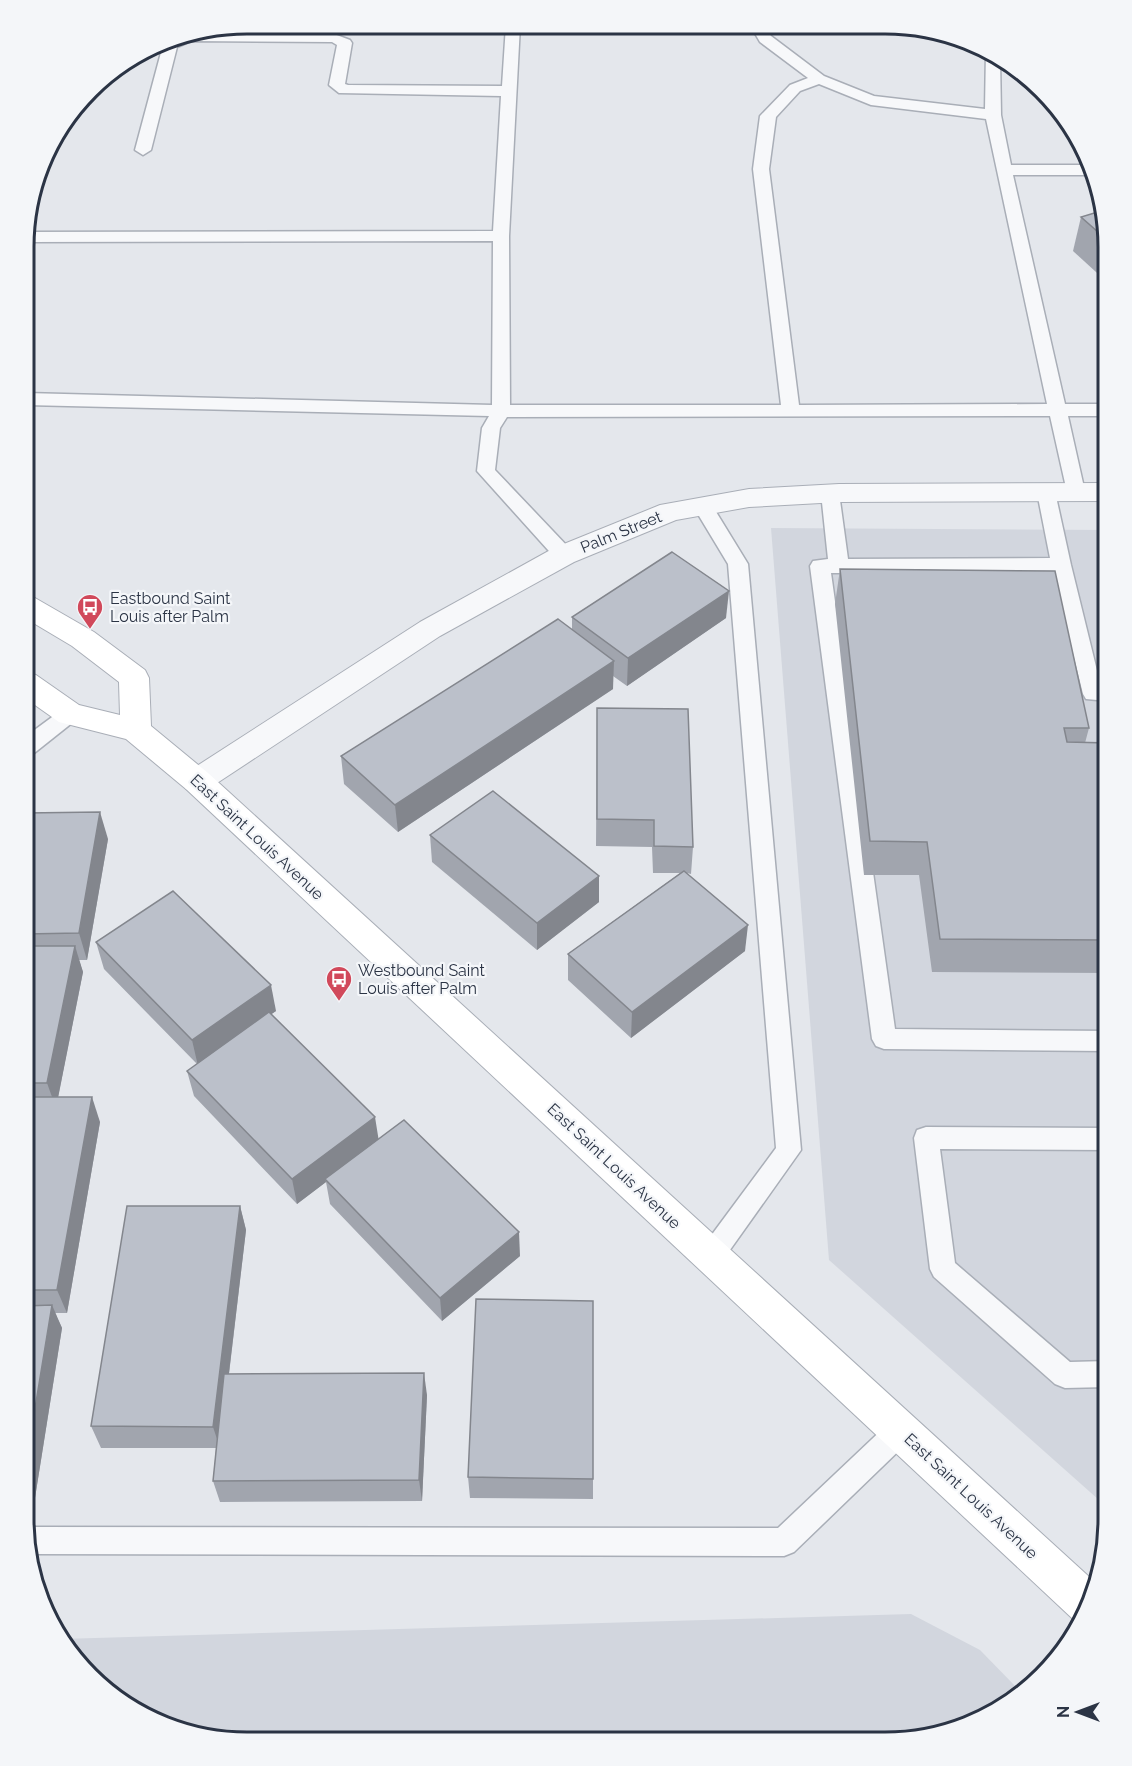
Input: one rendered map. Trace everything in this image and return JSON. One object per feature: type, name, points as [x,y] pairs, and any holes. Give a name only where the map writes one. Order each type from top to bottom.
[{"type":"main road","points":[[34,610],[83,639],[134,678],[136,730]]},
{"type":"main road","name":"East Saint Louis Avenue","points":[[34,689],[70,714],[136,730],[197,781],[1082,1598]]},
{"type":"street","name":"Palm Street","points":[[197,781],[430,629],[564,555],[669,512],[749,498],[830,494],[1098,492]]},
{"type":"lane","points":[[762,34],[765,39],[819,79],[871,99],[993,115]]},
{"type":"lane","points":[[512,35],[501,236],[501,411],[491,428],[486,471],[564,555]]},
{"type":"lane","points":[[214,37],[334,38],[345,43],[337,85],[344,90],[509,91]]},
{"type":"lane","points":[[143,150],[169,50]]},
{"type":"lane","points":[[992,64],[993,115],[1076,492]]},
{"type":"lane","points":[[790,412],[761,169],[768,116],[795,88],[819,79]]},
{"type":"lane","points":[[1004,170],[1083,170]]},
{"type":"lane","points":[[35,237],[501,236]]},
{"type":"lane","points":[[34,399],[501,411],[1098,410]]},
{"type":"lane","points":[[1046,492],[1061,565],[1093,694],[1098,694]]},
{"type":"lane","points":[[830,494],[839,566]]},
{"type":"lane","points":[[703,506],[738,564],[789,1150],[711,1256]]},
{"type":"lane","points":[[1061,565],[820,566],[884,1039],[1098,1041]]},
{"type":"lane","points":[[34,741],[70,714]]},
{"type":"lane","points":[[1098,1139],[926,1138],[943,1269],[1065,1375],[1098,1374]]},
{"type":"lane","points":[[36,1540],[784,1542],[900,1431]]},
{"type":"shaded area","points":[[771,528],[1098,530],[1098,1499],[829,1260]]},
{"type":"shaded area","points":[[911,1614],[980,1650],[1016,1687],[979,1710],[953,1720],[913,1730],[885,1732],[247,1732],[219,1730],[192,1724],[153,1710],[129,1696],[107,1679],[71,1639]]},
{"type":"building","points":[[1095,213],[1097,231],[1081,217]]},
{"type":"building","points":[[672,552],[729,591],[628,658],[572,617]]},
{"type":"building","points":[[840,569],[1055,571],[1089,728],[1064,728],[1067,742],[1098,743],[1098,940],[940,939],[927,842],[870,841]]},
{"type":"building","points":[[558,619],[614,661],[395,805],[341,756]]},
{"type":"building","points":[[597,708],[688,709],[693,847],[654,846],[654,820],[597,819]]},
{"type":"building","points":[[493,791],[599,876],[537,923],[430,835]]},
{"type":"building","points":[[100,812],[79,933],[34,934],[34,813]]},
{"type":"building","points":[[684,871],[748,925],[632,1012],[568,954]]},
{"type":"building","points":[[173,891],[271,985],[192,1040],[96,942]]},
{"type":"building","points":[[34,946],[75,946],[47,1083],[34,1083]]},
{"type":"building","points":[[269,1012],[375,1117],[292,1179],[187,1071]]},
{"type":"building","points":[[34,1097],[92,1097],[57,1290],[34,1290]]},
{"type":"building","points":[[404,1120],[519,1232],[440,1298],[325,1179]]},
{"type":"building","points":[[127,1206],[240,1206],[213,1427],[91,1426]]},
{"type":"building","points":[[476,1299],[593,1301],[593,1479],[468,1477]]},
{"type":"building","points":[[52,1305],[34,1414],[34,1306]]},
{"type":"building","points":[[424,1373],[419,1480],[213,1481],[224,1374]]},
{"type":"place","name":"Eastbound Saint Louis after Palm","points":[[90,630]]},
{"type":"place","name":"Westbound Saint Louis after Palm","points":[[339,1002]]}]
